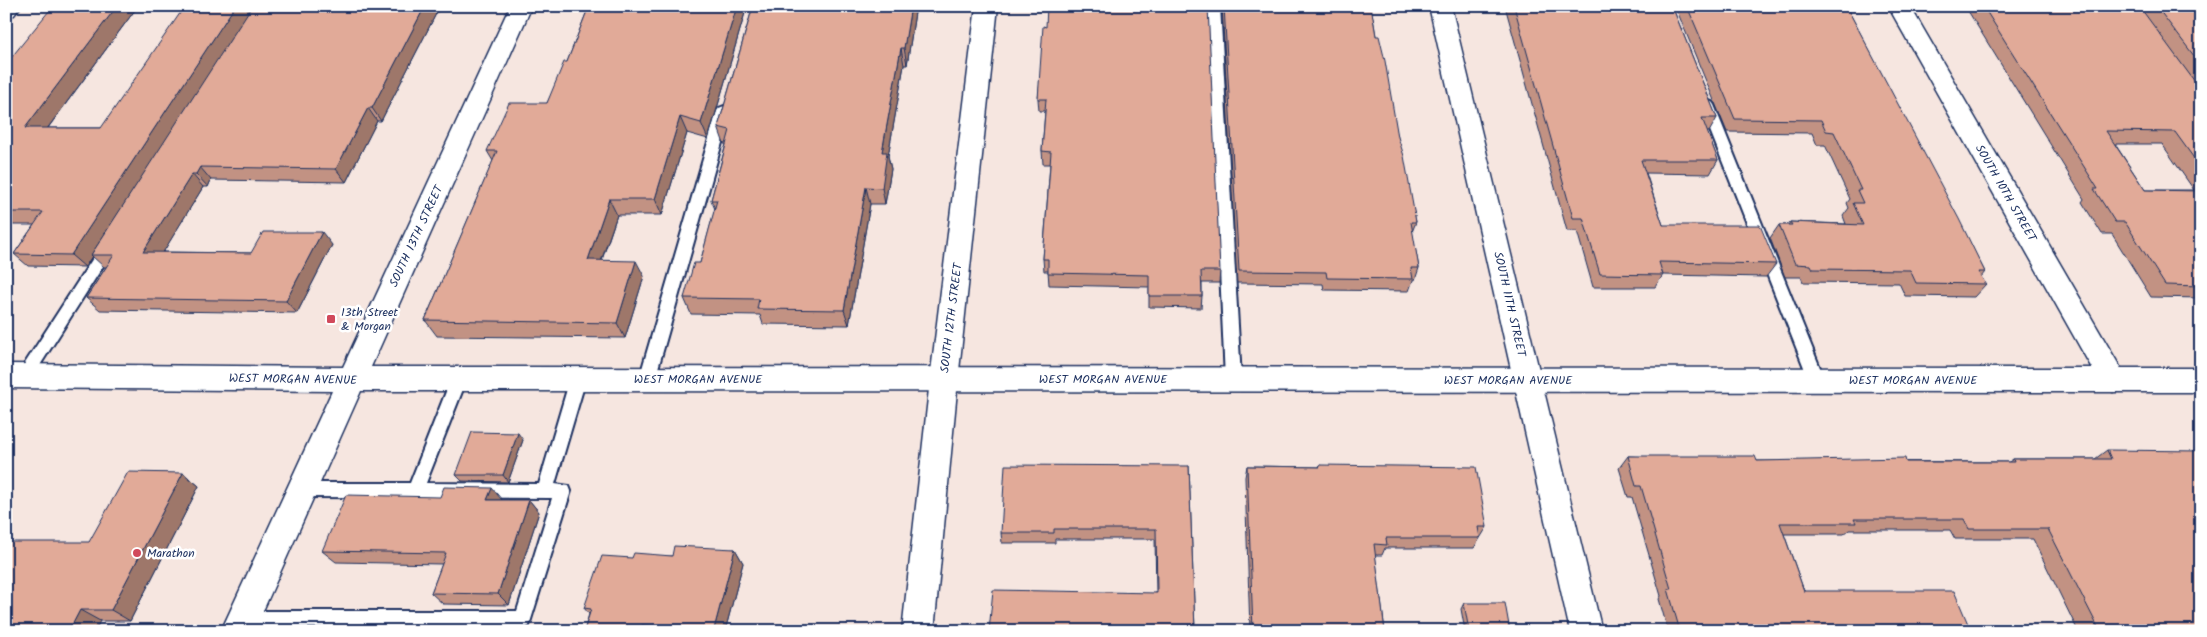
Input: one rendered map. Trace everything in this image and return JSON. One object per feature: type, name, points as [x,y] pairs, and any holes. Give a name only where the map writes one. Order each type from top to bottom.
[{"type":"street","points":[[6,10],[10,6]]},
{"type":"street","name":"SOUTH 13TH STREET","points":[[239,625],[521,6]]},
{"type":"street","name":"SOUTH 12TH STREET","points":[[918,631],[944,380],[987,6]]},
{"type":"street","name":"SOUTH 11TH STREET","points":[[1440,6],[1586,631]]},
{"type":"street","name":"SOUTH 10TH STREET","points":[[1899,6],[2113,380]]},
{"type":"street","name":"WEST MORGAN AVENUE","points":[[16,376],[350,379],[2201,380]]},
{"type":"lane","points":[[1214,6],[1234,379]]},
{"type":"lane","points":[[1701,89],[1817,380]]},
{"type":"lane","points":[[646,379],[727,102]]},
{"type":"lane","points":[[16,376],[119,229]]},
{"type":"lane","points":[[415,491],[459,379]]},
{"type":"lane","points":[[545,491],[578,379]]},
{"type":"lane","points":[[239,625],[523,620],[563,491],[300,490]]},
{"type":"building","points":[[53,6],[117,6],[25,128],[101,128],[185,6],[235,6],[71,255],[14,254],[43,212],[6,212],[6,64]]},
{"type":"building","points":[[252,6],[425,6],[372,108],[368,108],[336,169],[200,167],[196,174],[192,174],[143,252],[251,253],[263,232],[322,232],[286,301],[86,298],[114,255],[91,255]]},
{"type":"building","points":[[589,6],[737,6],[701,123],[680,117],[655,199],[609,199],[588,260],[636,261],[617,323],[425,320],[497,151],[487,151],[509,103],[547,103],[564,62],[567,62]]},
{"type":"building","points":[[753,6],[911,6],[904,48],[901,48],[882,152],[887,152],[882,188],[866,187],[844,310],[757,309],[759,299],[684,298],[694,263],[700,263],[717,200],[711,200],[730,130],[718,127]]},
{"type":"building","points":[[1047,6],[1208,6],[1220,271],[1201,271],[1202,296],[1149,296],[1149,275],[1048,273],[1048,259],[1043,259],[1051,152],[1042,151],[1046,99],[1038,99],[1043,26],[1046,27]]},
{"type":"building","points":[[1224,6],[1371,6],[1376,36],[1379,36],[1385,61],[1398,137],[1404,156],[1416,222],[1411,222],[1419,268],[1411,268],[1413,279],[1327,278],[1326,272],[1239,271]]},
{"type":"building","points":[[1514,6],[1672,6],[1717,118],[1702,118],[1718,160],[1641,160],[1663,225],[1760,225],[1776,264],[1659,262],[1663,275],[1600,274],[1583,218],[1573,218]]},
{"type":"building","points":[[1687,6],[1846,6],[1959,219],[1985,272],[1978,272],[1986,284],[1916,283],[1910,270],[1813,269],[1811,265],[1795,264],[1779,225],[1792,225],[1790,222],[1863,225],[1853,203],[1863,203],[1857,190],[1861,190],[1834,132],[1826,131],[1821,120],[1735,119]]},
{"type":"building","points":[[1983,6],[2139,6],[2201,90],[2201,168],[2175,132],[2106,131],[2145,190],[2201,191],[2201,286],[2165,285],[2125,222],[2115,222],[2094,189],[2098,189]]},
{"type":"building","points":[[2156,6],[2201,6],[2201,65]]},
{"type":"building","points":[[472,432],[518,433],[503,475],[456,475]]},
{"type":"building","points":[[2107,450],[2201,451],[2201,631],[2100,631],[2048,529],[1969,529],[1964,519],[1854,519],[1856,523],[1780,523],[1804,591],[1954,591],[1971,631],[1680,631],[1668,589],[1671,589],[1641,486],[1636,486],[1628,456],[1755,456],[1757,461],[1905,458],[1906,462],[2014,462],[2013,459],[2111,459]]},
{"type":"building","points":[[1005,465],[1189,466],[1195,631],[989,631],[993,590],[1157,593],[1156,529],[1054,529],[1054,533],[1001,533]]},
{"type":"building","points":[[1320,465],[1476,467],[1487,527],[1478,527],[1480,538],[1386,538],[1387,545],[1374,544],[1385,631],[1253,631],[1247,466],[1320,467]]},
{"type":"building","points":[[128,472],[183,473],[111,610],[80,610],[69,631],[6,631],[6,542],[89,542]]},
{"type":"building","points":[[444,487],[492,488],[487,500],[529,500],[498,594],[431,593],[446,553],[322,551],[346,495],[440,497]]},
{"type":"building","points":[[674,546],[735,549],[714,629],[642,625],[640,628],[630,627],[629,631],[584,631],[591,609],[584,608],[602,556],[632,558],[634,553],[672,556]]},
{"type":"building","points":[[1464,603],[1505,603],[1510,631],[1469,631]]},
{"type":"place","name":"13th Street & Morgan","points":[[331,319]]},
{"type":"place","name":"Marathon","points":[[137,553]]}]
